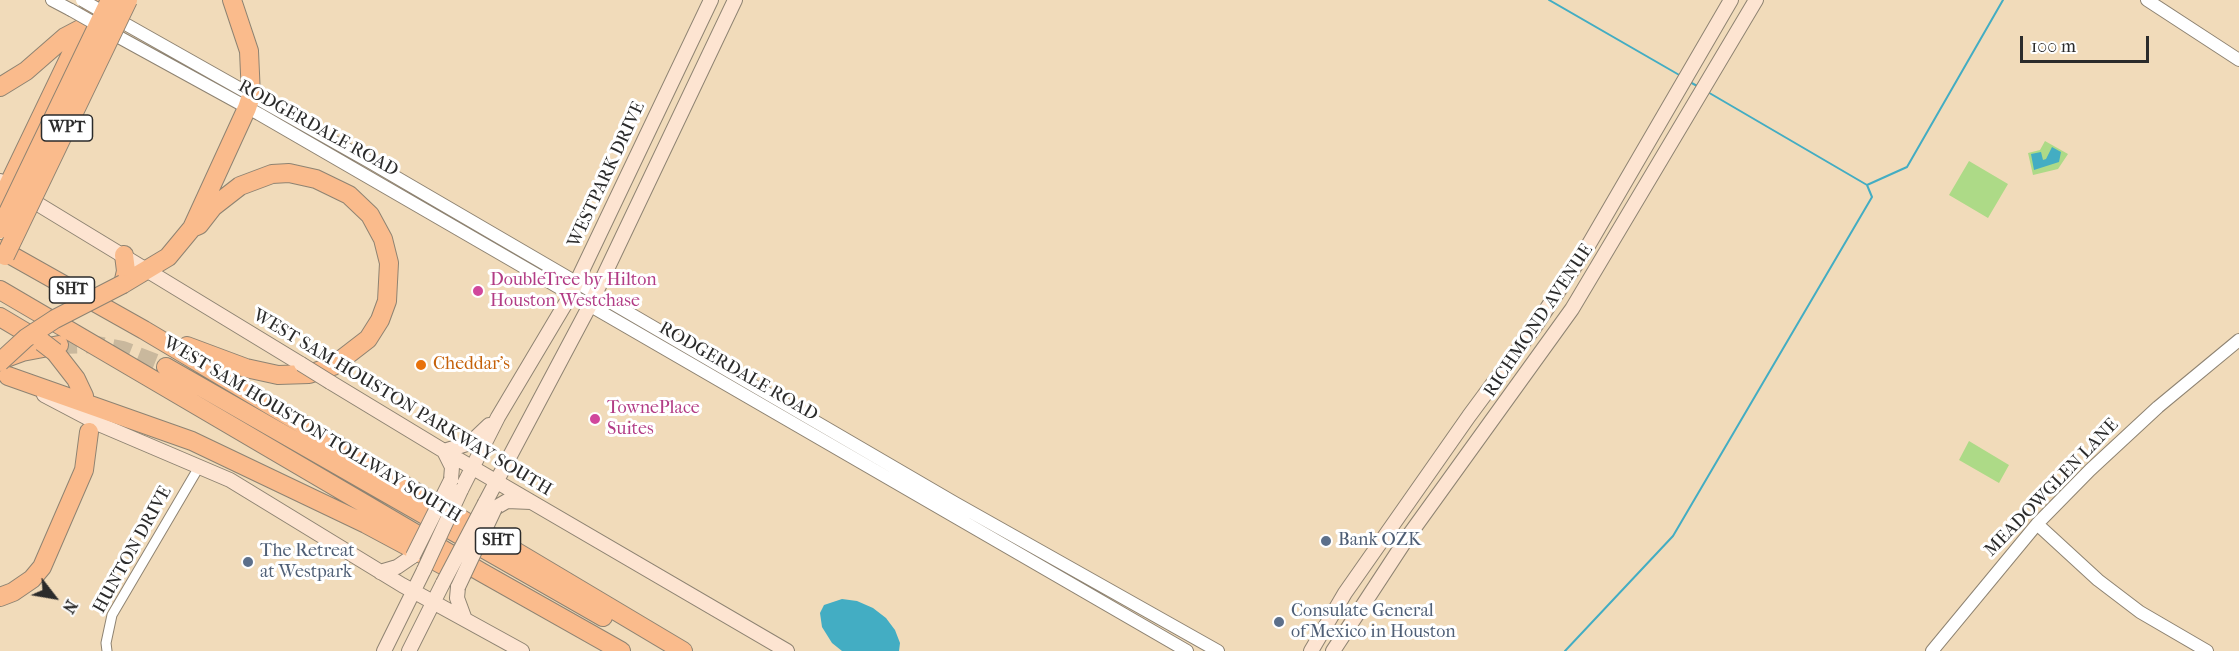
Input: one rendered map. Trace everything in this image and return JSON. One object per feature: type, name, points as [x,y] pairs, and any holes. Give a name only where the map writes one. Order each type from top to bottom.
[{"type":"highway","points":[[2,192],[93,27],[97,0]]},
{"type":"highway","name":"WPT","points":[[0,266],[128,0]]},
{"type":"highway","points":[[2,368],[26,338],[55,319],[149,270],[168,257],[192,228],[249,102],[249,51],[232,0]]},
{"type":"highway","name":"WPT","points":[[0,229],[109,7]]},
{"type":"highway","points":[[0,87],[26,71],[65,37],[93,27]]},
{"type":"highway","points":[[144,330],[246,368],[278,375],[309,374],[333,366],[351,354],[368,339],[380,320],[387,302],[388,262],[384,240],[370,215],[349,195],[316,179],[289,173],[272,174],[248,183],[225,196],[200,225],[192,228]]},
{"type":"highway","name":"WEST SAM HOUSTON TOLLWAY SOUTH","points":[[0,249],[144,330],[684,651]]},
{"type":"highway","points":[[124,255],[127,280]]},
{"type":"highway","name":"WEST SAM HOUSTON TOLLWAY SOUTH","points":[[0,290],[477,570],[621,651]]},
{"type":"highway","points":[[0,317],[52,346],[76,379],[84,396]]},
{"type":"highway","points":[[2,368],[22,352],[52,346]]},
{"type":"highway","points":[[166,367],[661,651]]},
{"type":"highway","points":[[2,368],[192,441],[366,524],[452,570],[477,570]]},
{"type":"highway","points":[[0,597],[23,585],[42,567],[84,470],[89,432]]},
{"type":"main road","name":"WESTPARK DRIVE","points":[[384,651],[424,570],[456,485],[473,467],[498,417],[570,296],[711,0]]},
{"type":"main road","points":[[464,617],[457,598],[458,587],[490,506],[496,481],[589,307],[735,0]]},
{"type":"main road","name":"RICHMOND AVENUE","points":[[1311,651],[1346,593],[1585,251],[1731,0]]},
{"type":"main road","name":"RICHMOND AVENUE","points":[[1333,651],[1362,604],[1516,389],[1598,267],[1756,0]]},
{"type":"main road","points":[[1640,156],[1659,166]]},
{"type":"main road","name":"WEST SAM HOUSTON PARKWAY SOUTH","points":[[2,192],[124,255],[444,451],[787,651]]},
{"type":"main road","points":[[1585,251],[1598,267]]},
{"type":"main road","points":[[2,368],[101,426],[230,480],[380,572],[522,651]]},
{"type":"main road","points":[[1498,376],[1516,389]]},
{"type":"main road","points":[[380,572],[397,567],[413,556],[456,485],[452,467],[444,451],[470,443],[498,417]]},
{"type":"main road","points":[[1421,485],[1437,497]]},
{"type":"main road","points":[[410,651],[443,583],[490,506],[507,501],[531,502]]},
{"type":"main road","points":[[1346,593],[1362,604]]},
{"type":"street","name":"RODGERDALE ROAD","points":[[52,0],[71,10],[93,27],[370,162],[841,435],[1042,568],[1187,651]]},
{"type":"street","name":"RODGERDALE ROAD","points":[[82,0],[109,7],[249,102],[362,174],[833,447],[1049,556],[1218,651]]},
{"type":"street","points":[[2147,0],[2239,60]]},
{"type":"street","points":[[362,174],[370,162]]},
{"type":"street","name":"MEADOWGLEN LANE","points":[[1932,651],[2037,524],[2114,447],[2239,340]]},
{"type":"street","points":[[729,387],[736,374]]},
{"type":"street","points":[[833,447],[841,435]]},
{"type":"street","name":"HUNTON DRIVE","points":[[107,651],[111,615],[199,467]]},
{"type":"street","points":[[2037,524],[2098,580],[2140,612],[2207,651]]},
{"type":"street","points":[[1042,568],[1049,556]]},
{"type":"street","points":[[1166,639],[1178,628]]},
{"type":"green space","points":[[2045,141],[2068,154],[2058,169],[2033,175],[2028,153],[2040,150]]},
{"type":"green space","points":[[1969,161],[2008,184],[1988,218],[1949,195]]},
{"type":"green space","points":[[1969,441],[2009,465],[1999,483],[1959,460]]},
{"type":"water","points":[[2052,147],[2061,152],[2059,162],[2034,170],[2031,154],[2041,152],[2043,160],[2046,159]]},
{"type":"water","points":[[842,599],[857,601],[873,608],[886,618],[895,630],[900,643],[899,651],[842,651],[832,643],[822,627],[820,613],[824,605]]},
{"type":"waterway","points":[[1549,0],[1681,76]]},
{"type":"waterway","points":[[1867,185],[1907,167],[2003,0]]},
{"type":"waterway","points":[[1688,81],[1699,87]]},
{"type":"waterway","points":[[1565,651],[1673,536],[1872,197],[1867,185],[1706,91]]},
{"type":"tunnel","points":[[59,345],[92,344],[123,350],[166,367]]},
{"type":"place","name":"DoubleTree by Hilton Houston Westchase","points":[[478,291]]},
{"type":"place","name":"Cheddar's","points":[[421,365]]},
{"type":"place","name":"TownePlace Suites","points":[[595,419]]},
{"type":"place","name":"Bank OZK","points":[[1326,541]]},
{"type":"place","name":"The Retreat at Westpark","points":[[248,562]]},
{"type":"place","name":"Consulate General of Mexico in Houston","points":[[1279,622]]}]
